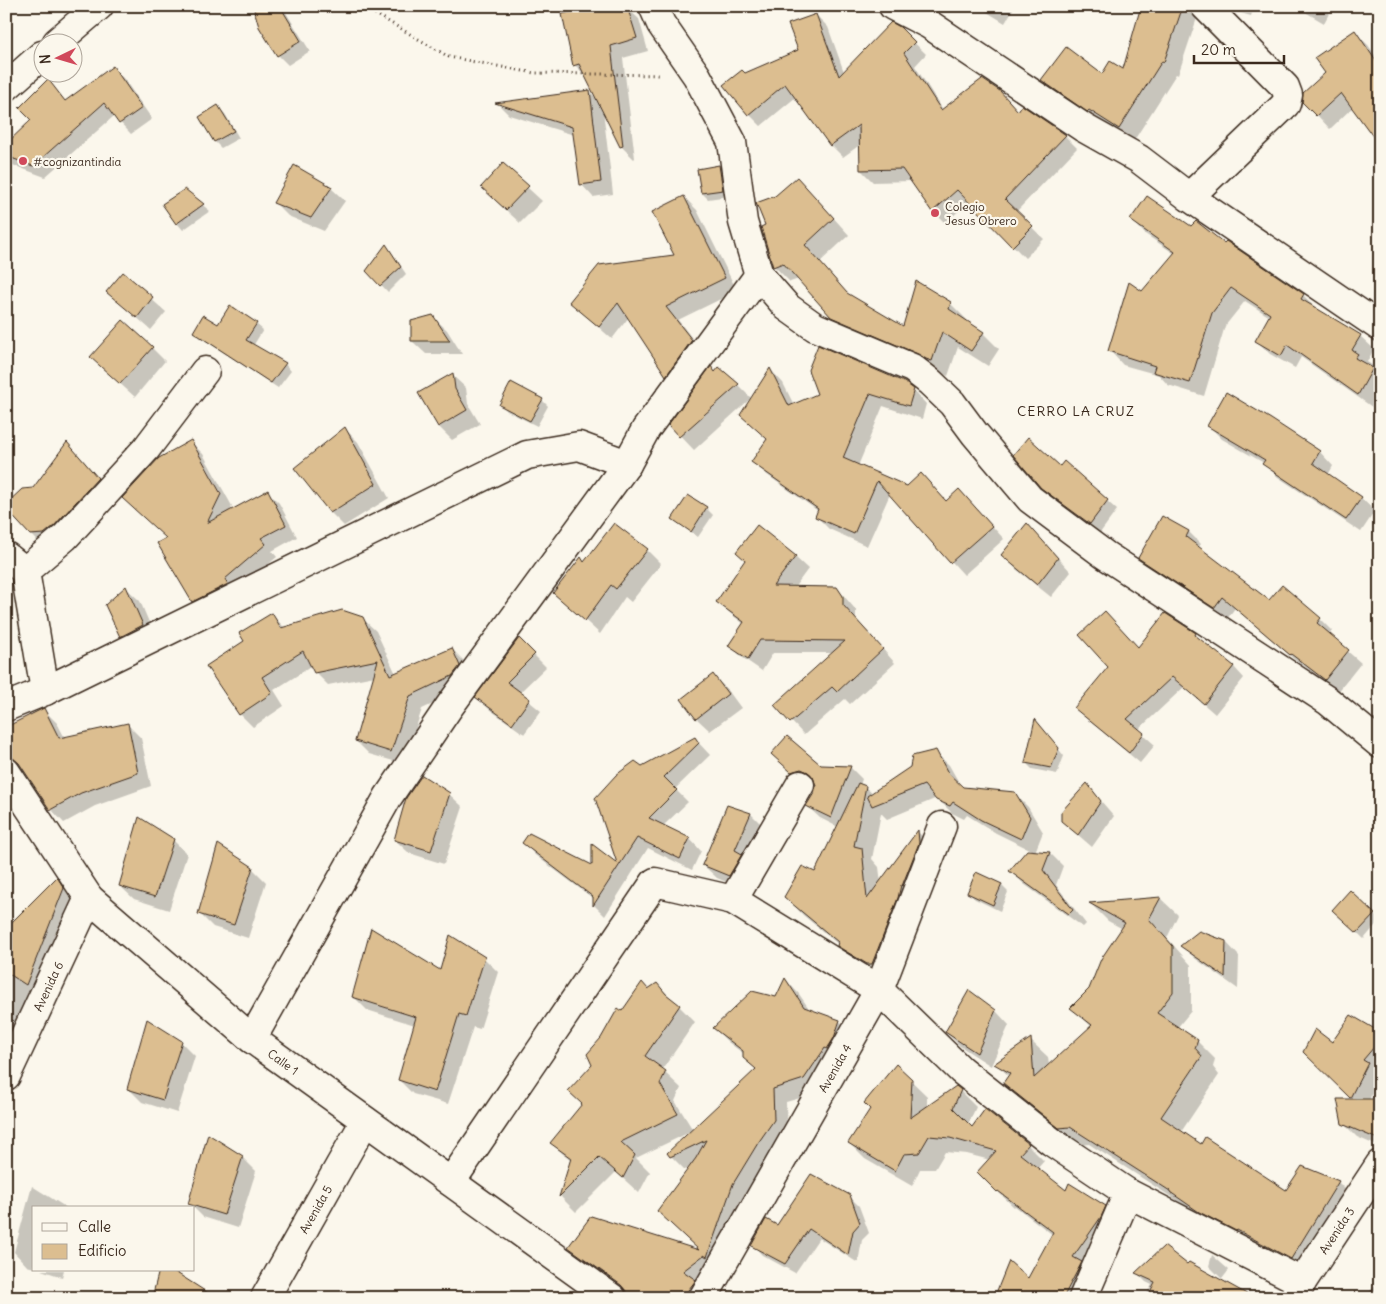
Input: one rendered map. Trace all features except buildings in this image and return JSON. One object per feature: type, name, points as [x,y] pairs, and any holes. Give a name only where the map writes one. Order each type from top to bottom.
[{"type":"street","points":[[69,32],[99,6]]},
{"type":"street","points":[[653,6],[661,24],[697,76],[732,142],[743,222],[758,275],[788,307],[815,327],[912,368],[930,382],[952,404],[1030,499],[1105,555],[1328,701],[1380,744]]},
{"type":"street","points":[[893,6],[930,25],[1084,128],[1139,159],[1189,197],[1380,327]]},
{"type":"street","points":[[1189,197],[1286,104],[1288,96],[1285,87],[1205,6]]},
{"type":"street","points":[[6,87],[32,64]]},
{"type":"street","points":[[252,1038],[388,797],[449,707],[627,464],[646,429],[758,275]]},
{"type":"street","points":[[45,691],[16,564],[66,537],[146,449],[205,371]]},
{"type":"street","points":[[6,707],[45,691],[527,455],[579,446],[627,464]]},
{"type":"street","name":"Calle 1","points":[[6,772],[89,898],[252,1038],[612,1298]]},
{"type":"street","points":[[732,900],[800,786]]},
{"type":"street","name":"Avenida 4","points":[[703,1298],[879,990],[942,826]]},
{"type":"street","points":[[451,1182],[655,882],[732,900],[879,990],[960,1070],[1052,1142],[1128,1193],[1298,1290]]},
{"type":"street","name":"Avenida 6","points":[[6,1076],[89,898]]},
{"type":"street","name":"Avenida 5","points":[[265,1298],[365,1121]]},
{"type":"street","name":"Avenida 3","points":[[1298,1290],[1380,1164]]},
{"type":"street","points":[[1083,1298],[1128,1193]]},
{"type":"path","points":[[362,6],[449,57],[534,73],[697,76]]},
{"type":"place","name":"#cognizantindia","points":[[23,161]]},
{"type":"place","name":"Colegio Jesus Obrero","points":[[935,213]]},
{"type":"district","name":"CERRO LA CRUZ","points":[[1076,411]]}]
